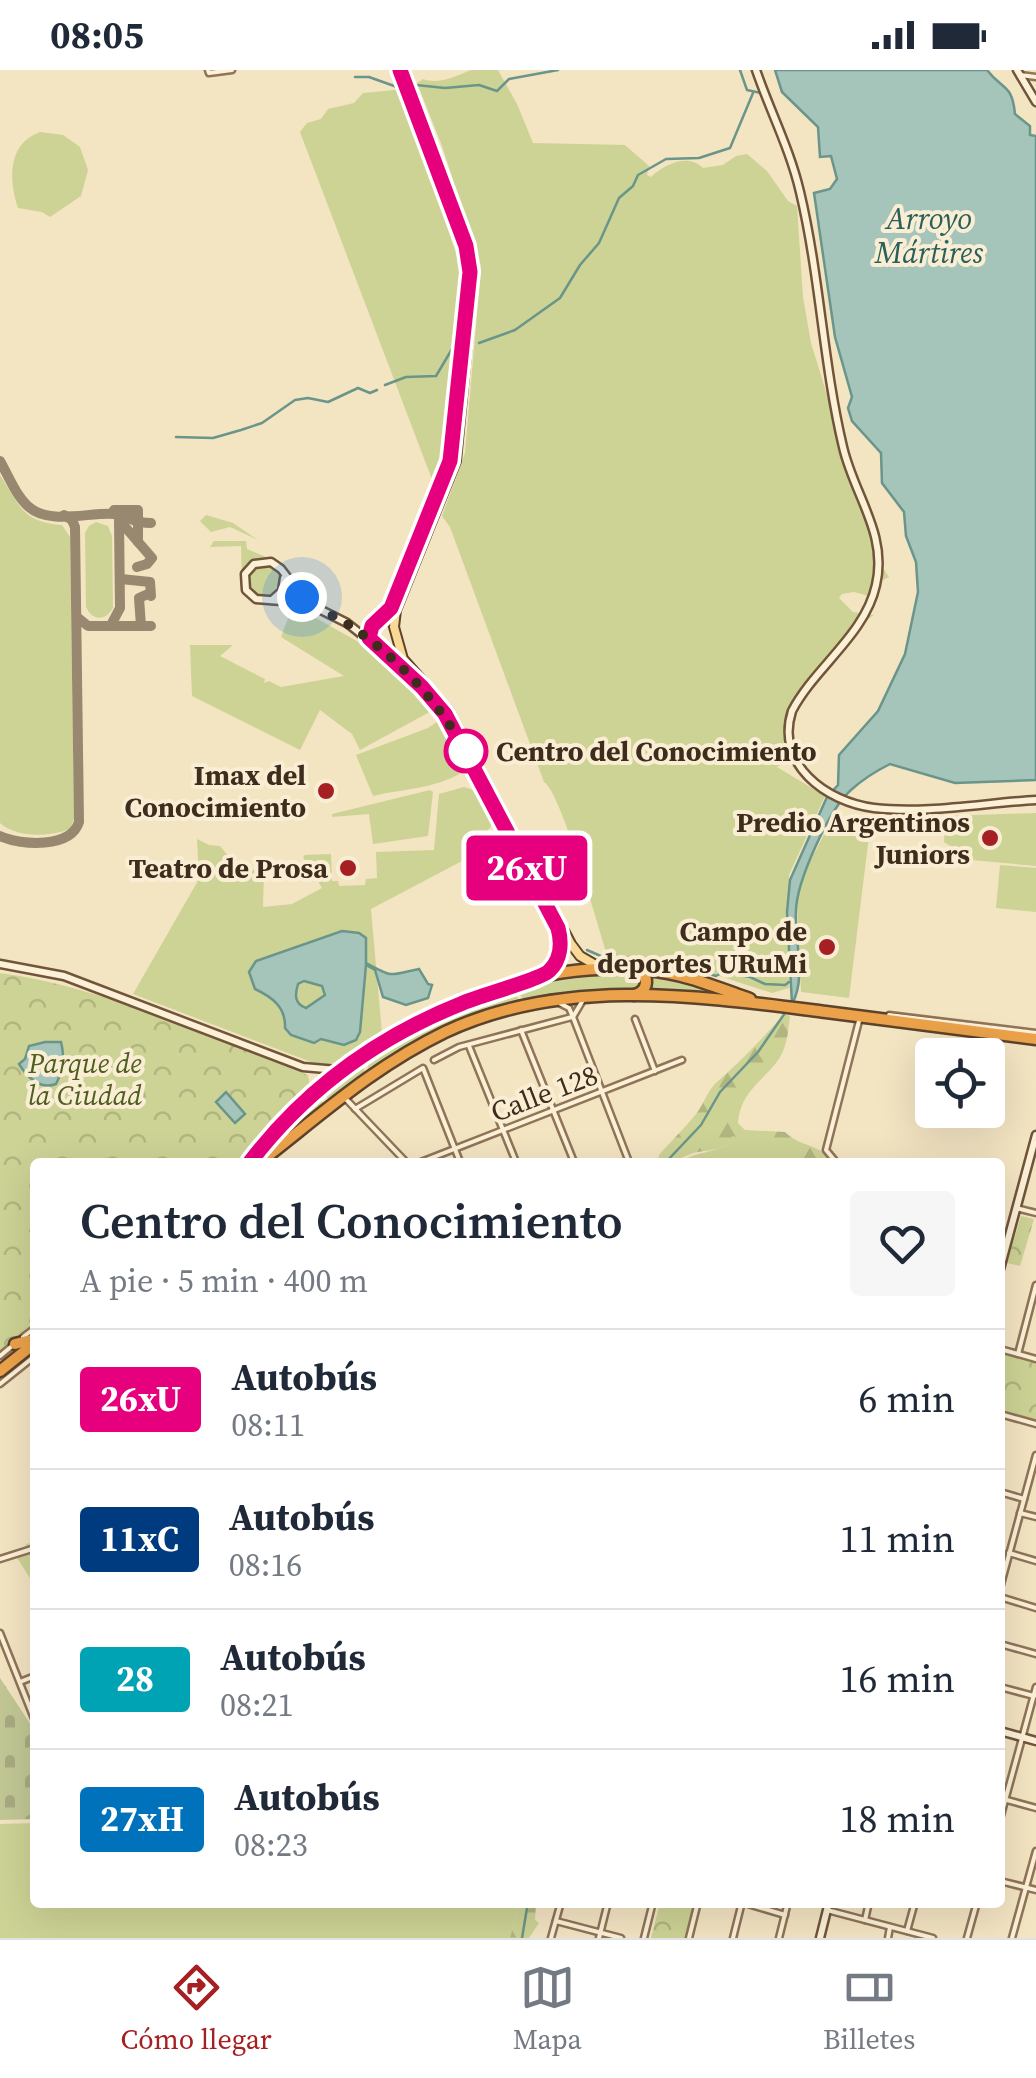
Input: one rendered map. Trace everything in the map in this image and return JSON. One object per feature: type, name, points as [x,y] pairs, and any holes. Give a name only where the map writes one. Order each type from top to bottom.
[{"type":"highway","points":[[632,995],[644,989],[646,980],[642,972],[633,969]]},
{"type":"highway","points":[[253,1158],[283,1121],[318,1088],[380,1042],[430,1016],[525,980],[633,969],[696,980],[770,1005]]},
{"type":"highway","points":[[525,980],[518,984],[517,996],[522,1002],[534,1004]]},
{"type":"highway","points":[[265,1158],[339,1097],[397,1057],[451,1030],[551,1001],[632,995],[698,997],[1036,1038]]},
{"type":"highway","points":[[348,1065],[364,1063],[366,1078]]},
{"type":"highway","points":[[318,1088],[324,1100],[339,1097]]},
{"type":"highway","points":[[15,1344],[30,1342]]},
{"type":"highway","points":[[0,1371],[30,1345]]},
{"type":"main road","points":[[370,642],[369,630],[391,608],[450,461],[470,272],[466,246],[402,70]]},
{"type":"main road","points":[[402,70],[468,238],[474,270],[456,461],[396,610],[396,638],[403,659],[448,712],[570,944],[593,964],[616,969]]},
{"type":"main road","points":[[755,72],[782,130],[801,194],[842,444],[878,545],[877,583],[867,610],[797,701],[789,720],[788,739],[794,760],[810,780],[826,790],[875,808],[1036,800]]},
{"type":"main road","points":[[1018,72],[1036,102]]},
{"type":"main road","points":[[307,603],[276,565],[265,561],[254,564],[245,574],[248,594],[256,600],[307,603],[347,623],[422,687],[445,714],[558,928],[558,957],[552,969],[540,977]]},
{"type":"main road","points":[[270,600],[282,592],[284,575]]},
{"type":"main road","points":[[347,623],[364,626],[377,622],[394,627]]},
{"type":"main road","points":[[379,648],[388,647],[396,638]]},
{"type":"main road","points":[[0,964],[64,976],[303,1067],[324,1071],[348,1065]]},
{"type":"main road","points":[[303,1067],[318,1088]]},
{"type":"main road","points":[[1005,1250],[1036,1135]]},
{"type":"main road","points":[[1005,1732],[1036,1741]]},
{"type":"main road","points":[[820,1938],[828,1908]]},
{"type":"street","points":[[208,70],[220,74],[232,70]]},
{"type":"street","points":[[1018,72],[1036,77]]},
{"type":"street","points":[[573,1017],[576,1007],[587,997]]},
{"type":"street","points":[[551,1001],[569,1008],[626,1158]]},
{"type":"street","points":[[434,1060],[459,1047],[573,1017]]},
{"type":"street","points":[[833,1158],[826,1150],[860,1017]]},
{"type":"street","points":[[634,1019],[655,1070]]},
{"type":"street","points":[[522,1030],[572,1158]]},
{"type":"street","points":[[470,1046],[514,1158]]},
{"type":"street","name":"Calle 128","points":[[431,1158],[682,1060]]},
{"type":"street","points":[[356,1109],[424,1068],[458,1158]]},
{"type":"street","points":[[339,1097],[356,1109],[402,1158]]},
{"type":"street","points":[[1016,1208],[1036,1214]]},
{"type":"street","points":[[1018,1354],[1036,1285]]},
{"type":"street","points":[[0,1356],[30,1332]]},
{"type":"street","points":[[1005,1350],[1036,1358]]},
{"type":"street","points":[[0,1384],[30,1360]]},
{"type":"street","points":[[1005,1415],[1036,1424]]},
{"type":"street","points":[[1005,1563],[1036,1455]]},
{"type":"street","points":[[1005,1493],[1024,1499]]},
{"type":"street","points":[[1020,1513],[1036,1517]]},
{"type":"street","points":[[0,1559],[30,1550]]},
{"type":"street","points":[[1010,1553],[1036,1561]]},
{"type":"street","points":[[1005,1599],[1036,1608]]},
{"type":"street","points":[[0,1633],[30,1708]]},
{"type":"street","points":[[1005,1645],[1036,1654]]},
{"type":"street","points":[[20,1682],[30,1678]]},
{"type":"street","points":[[1005,1688],[1034,1696]]},
{"type":"street","points":[[1036,1688],[1005,1800],[1036,1808]]},
{"type":"street","points":[[1005,1778],[1010,1780]]},
{"type":"street","points":[[1012,1938],[1036,1851]]},
{"type":"street","points":[[1005,1882],[1036,1890]]},
{"type":"street","points":[[551,1938],[559,1908]]},
{"type":"street","points":[[600,1935],[607,1908]]},
{"type":"street","points":[[644,1938],[652,1908]]},
{"type":"street","points":[[689,1938],[696,1908]]},
{"type":"street","points":[[733,1938],[740,1908]]},
{"type":"street","points":[[761,1908],[785,1914]]},
{"type":"street","points":[[778,1938],[786,1908]]},
{"type":"street","points":[[833,1908],[933,1938]]},
{"type":"street","points":[[865,1920],[868,1908]]},
{"type":"street","points":[[907,1931],[913,1908]]},
{"type":"street","points":[[967,1938],[975,1908]]},
{"type":"street","points":[[556,1920],[621,1938]]},
{"type":"street","points":[[888,1938],[890,1927]]},
{"type":"green space","points":[[471,70],[498,70],[533,143],[625,145],[649,166],[647,175],[651,177],[677,162],[691,161],[703,168],[723,165],[747,154],[767,171],[788,201],[797,206],[803,297],[811,343],[842,444],[882,543],[879,562],[889,577],[877,583],[873,597],[854,592],[839,598],[853,612],[874,615],[863,622],[797,708],[790,759],[777,767],[825,796],[789,875],[789,988],[772,993],[695,968],[608,958],[560,809],[544,782],[450,527],[442,516],[465,453],[481,266],[417,83],[423,79],[447,79]]},
{"type":"green space","points":[[401,91],[460,265],[447,427],[443,458],[433,482],[300,132],[307,123],[321,119],[328,109],[354,103],[363,93]]},
{"type":"green space","points":[[40,132],[63,135],[80,147],[88,170],[81,196],[50,217],[18,208],[13,186],[16,154],[21,145]]},
{"type":"green space","points":[[0,475],[24,511],[38,520],[62,525],[70,537],[74,819],[70,829],[53,834],[24,834],[0,823]]},
{"type":"green space","points":[[206,515],[233,523],[258,540],[230,527],[211,532],[200,521]]},
{"type":"green space","points":[[96,522],[108,526],[112,536],[113,608],[99,618],[86,607],[85,533]]},
{"type":"green space","points":[[214,541],[246,541],[247,549],[266,557],[242,580],[241,546],[210,547]]},
{"type":"green space","points":[[264,564],[276,569],[281,581],[276,593],[264,598],[252,593],[247,581],[252,569]]},
{"type":"green space","points":[[293,605],[376,652],[435,709],[360,750],[352,734],[320,710],[300,750],[192,696],[190,645],[233,645],[220,656],[265,679],[264,683],[269,681],[281,687],[344,676],[281,637]]},
{"type":"green space","points":[[441,719],[467,768],[435,784],[373,796],[356,755],[428,728]]},
{"type":"green space","points":[[464,787],[482,793],[494,818],[479,838],[481,851],[371,909],[382,1033],[331,1066],[319,1065],[133,994],[199,879],[197,839],[220,846],[235,864],[264,873],[263,907],[292,904],[322,888],[305,855],[331,854],[332,881],[338,881],[339,886],[365,885],[366,879],[377,878],[376,852],[434,850],[439,794]]},
{"type":"green space","points":[[433,792],[428,836],[373,844],[369,814],[332,817],[332,814]]},
{"type":"green space","name":"Predio Argentinos Juniors","points":[[1036,813],[1036,866],[971,860],[944,842],[946,816]]},
{"type":"green space","name":"Campo de deportes URuMi","points":[[829,825],[869,836],[849,998],[801,992],[797,901],[805,871]]},
{"type":"green space","points":[[1000,865],[1036,868],[1036,912],[996,908]]},
{"type":"green space","points":[[646,972],[672,977],[743,1000],[643,993]]},
{"type":"green space","name":"Parque de la Ciudad","points":[[0,973],[116,1001],[308,1075],[310,1086],[241,1158],[30,1158],[30,1334],[0,1357]]},
{"type":"green space","points":[[635,974],[641,982],[637,990],[525,1001],[520,995],[525,985]]},
{"type":"green space","points":[[517,985],[515,993],[520,1002],[451,1029],[367,1076],[368,1064],[358,1059],[431,1018]]},
{"type":"green space","points":[[784,1014],[790,1016],[783,1052],[751,1090],[738,1123],[745,1130],[785,1132],[827,1158],[801,1158],[798,1151],[732,1136],[729,1144],[721,1148],[680,1158],[659,1158],[696,1114],[715,1084]]},
{"type":"green space","points":[[356,1064],[364,1067],[364,1077],[332,1100],[323,1096],[322,1088]]},
{"type":"green space","points":[[317,1091],[319,1100],[326,1104],[257,1158],[292,1113]]},
{"type":"green space","points":[[731,1135],[799,1151],[802,1158],[688,1158],[729,1144]]},
{"type":"green space","points":[[1021,1216],[1034,1219],[1020,1266],[1007,1263]]},
{"type":"green space","points":[[1005,1353],[1036,1362],[1036,1421],[1005,1412]]},
{"type":"green space","points":[[30,1543],[30,1578],[14,1553],[23,1553]]},
{"type":"green space","points":[[0,1678],[30,1723],[30,1819],[0,1820]]},
{"type":"green space","points":[[30,1823],[30,1908],[518,1908],[510,1938],[0,1938],[0,1824]]},
{"type":"green space","points":[[518,1908],[536,1908],[535,1920],[539,1923],[529,1938],[510,1938]]},
{"type":"green space","points":[[659,1908],[693,1908],[685,1938],[651,1938]]},
{"type":"water","name":"Arroyo Mártires","points":[[775,70],[987,70],[1009,92],[1015,114],[1030,126],[1030,135],[1036,136],[1036,780],[955,783],[890,764],[851,790],[824,829],[802,882],[796,910],[799,982],[792,1004],[787,912],[790,880],[827,797],[838,785],[839,755],[878,711],[905,654],[918,592],[916,562],[906,536],[904,512],[882,483],[881,453],[852,421],[848,408],[852,397],[835,337],[814,193],[830,189],[837,179],[831,156],[820,157],[818,127],[782,92]]},
{"type":"water","points":[[342,931],[359,933],[366,938],[366,963],[392,974],[419,969],[432,985],[428,998],[406,1005],[383,997],[375,970],[366,965],[356,1040],[344,1045],[321,1039],[314,1043],[291,1035],[277,1004],[255,989],[249,972],[256,961]],"holes":[[[304,981],[322,986],[325,995],[306,1008],[299,1004],[298,984]]]},
{"type":"water","points":[[61,1042],[63,1064],[56,1084],[34,1081],[19,1064],[29,1046]]},
{"type":"water","points":[[226,1092],[245,1114],[235,1123],[216,1102]]},
{"type":"waterway","points":[[416,85],[479,85],[497,91],[509,79],[558,70]]},
{"type":"waterway","points":[[740,70],[747,90],[761,93]]},
{"type":"waterway","points":[[355,77],[369,77],[397,87]]},
{"type":"waterway","points":[[479,343],[515,330],[560,298],[599,243],[619,198],[633,186],[638,175],[666,159],[699,158],[730,148],[753,93]]},
{"type":"waterway","points":[[385,385],[406,377],[436,376],[452,349]]},
{"type":"waterway","points":[[176,437],[213,438],[262,423],[295,400],[328,402],[358,388],[370,393],[377,390]]},
{"type":"waterway","points":[[587,950],[610,960],[624,957],[678,964],[716,976],[723,972],[750,977],[765,984],[789,982]]},
{"type":"waterway","name":"Arroyo Mártires","points":[[670,1158],[701,1125],[720,1092],[758,1052],[785,1013]]},
{"type":"waterway","name":"Arroyo Mártires","points":[[522,1938],[527,1908]]},
{"type":"taxiway","points":[[0,461],[20,497],[37,512],[58,517],[114,514],[151,523]]},
{"type":"taxiway","points":[[114,510],[138,510],[138,542]]},
{"type":"taxiway","points":[[0,836],[21,842],[45,842],[66,837],[79,822],[75,527],[64,515]]},
{"type":"taxiway","points":[[111,625],[120,608],[119,520]]},
{"type":"taxiway","points":[[120,521],[152,558],[137,567]]},
{"type":"taxiway","points":[[121,579],[150,582],[151,596]]},
{"type":"taxiway","points":[[141,626],[139,598],[148,594]]},
{"type":"taxiway","points":[[77,617],[88,626],[151,626]]},
{"type":"bus line","name":"26xU","points":[[253,1158],[305,1099],[380,1042],[464,1002],[540,977],[552,969],[560,950],[558,928],[445,714],[369,638],[369,630],[391,608],[450,461],[470,272],[466,246],[400,70]]},
{"type":"place","name":"Centro del Conocimiento","points":[[466,751]]},
{"type":"place","name":"Imax del Conocimiento","points":[[326,791]]},
{"type":"place","name":"Predio Argentinos Juniors","points":[[990,838]]},
{"type":"place","name":"Teatro de Prosa","points":[[348,868]]},
{"type":"place","name":"Campo de deportes URuMi","points":[[827,947]]},
{"type":"route","points":[[302,597],[347,623],[398,663],[445,714],[466,751]]}]
